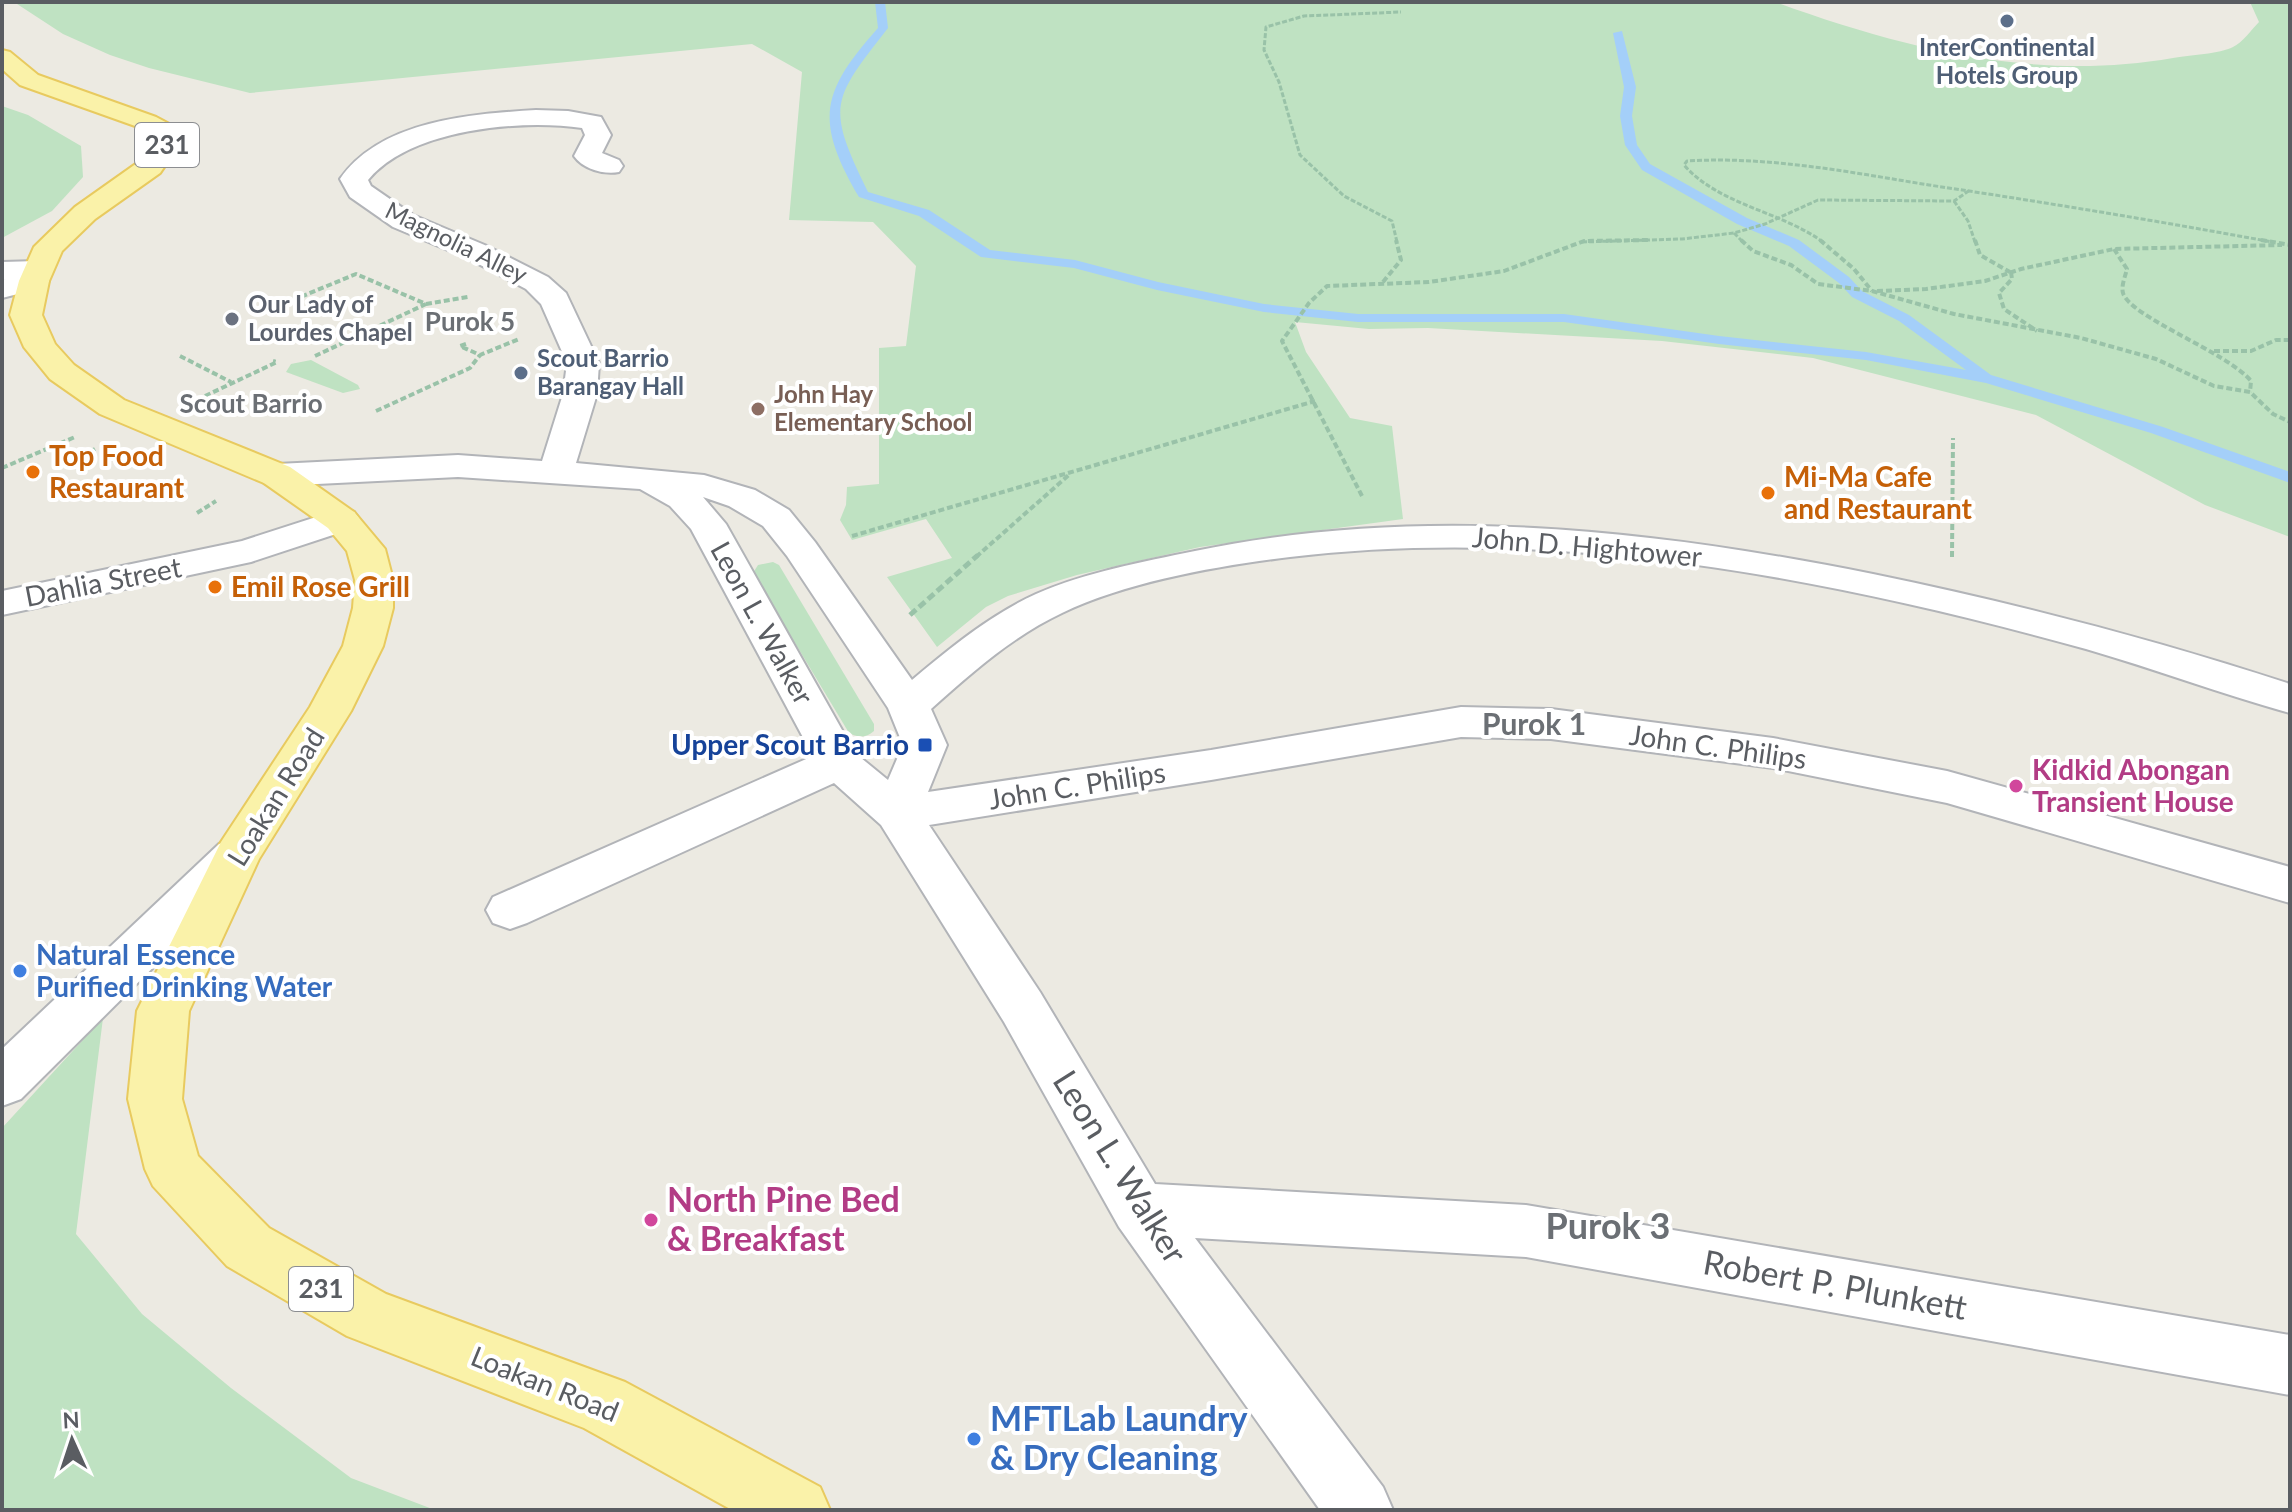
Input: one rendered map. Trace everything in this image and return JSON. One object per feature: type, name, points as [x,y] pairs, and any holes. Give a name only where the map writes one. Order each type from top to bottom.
[{"type":"main road","name":"Loakan Road","points":[[2,57],[29,80],[147,122],[164,132],[169,141],[150,167],[66,228],[19,278],[26,315],[40,347],[73,381],[112,407],[277,475],[341,520],[366,549],[374,580],[373,608],[363,646],[330,711],[238,854],[163,1011],[155,1099],[173,1169],[248,1247],[368,1316],[603,1404],[797,1510]]},
{"type":"street","name":"Magnolia Alley","points":[[556,472],[580,394],[583,363],[555,300],[537,283],[489,258],[403,221],[360,191],[354,179],[361,165],[419,137],[494,120],[543,116],[571,117],[592,122],[598,135],[587,156],[609,166]]},
{"type":"street","name":"Leon L. Walker","points":[[277,475],[458,466],[648,479],[704,486],[742,498],[776,518],[802,550],[908,706],[925,745],[897,813]]},
{"type":"street","name":"Leon L. Walker","points":[[648,479],[683,498],[707,524],[839,763],[897,813],[1022,1007],[1139,1209],[1360,1510]]},
{"type":"street","name":"Dahlia Street","points":[[2,603],[30,594],[204,562],[283,541],[341,520]]},
{"type":"street","name":"John D. Hightower","points":[[908,706],[963,657],[998,632],[1070,594],[1205,558],[1333,539],[1382,536],[1540,540],[1790,567],[2113,641],[2290,699]]},
{"type":"street","name":"John C. Philips","points":[[897,813],[1211,765],[1461,722],[1551,724],[1773,753],[1947,787],[2290,885]]},
{"type":"street","points":[[510,910],[839,763]]},
{"type":"street","points":[[2,1083],[238,854]]},
{"type":"street","name":"Robert P. Plunkett","points":[[1139,1209],[1526,1231],[2290,1365]]},
{"type":"path","points":[[1382,282],[1401,260],[1392,221],[1344,196],[1300,155],[1279,82],[1264,50],[1266,27],[1304,16],[1401,12]]},
{"type":"path","points":[[1872,291],[1826,241],[1705,184],[1687,171],[1684,165],[1687,161],[1716,157],[1747,160],[1970,190],[2289,245]]},
{"type":"path","points":[[1382,536],[1282,341],[1309,303],[1327,286],[1429,282],[1504,271],[1584,241],[1669,240],[1734,233],[1818,200],[1954,201],[1970,190]]},
{"type":"path","points":[[1954,201],[1968,221],[1980,255],[2011,272]]},
{"type":"path","points":[[1734,233],[1753,251],[1791,265],[1818,284],[1872,291],[2038,332],[2081,338],[2156,359],[2214,386],[2250,392],[2273,414],[2290,422]]},
{"type":"path","points":[[1872,291],[1958,285],[2114,249],[2289,245]]},
{"type":"path","points":[[2114,249],[2127,269],[2122,290],[2126,299],[2144,316],[2183,334],[2241,369],[2251,381],[2250,392]]},
{"type":"path","points":[[2011,272],[2012,279],[1999,293],[2004,309],[2038,332]]},
{"type":"path","points":[[293,300],[356,274],[426,304],[315,356]]},
{"type":"path","points":[[376,411],[470,368],[480,355],[511,340]]},
{"type":"path","points":[[2209,351],[2251,351],[2276,340],[2290,340]]},
{"type":"path","points":[[466,344],[460,346],[480,355]]},
{"type":"path","points":[[180,356],[232,383],[277,362],[273,361]]},
{"type":"path","points":[[849,537],[1315,401]]},
{"type":"path","points":[[2,468],[82,434]]},
{"type":"path","points":[[1952,603],[1953,438]]},
{"type":"path","points":[[913,614],[1074,471]]},
{"type":"path","points":[[186,519],[218,500]]},
{"type":"green space","points":[[14,2],[1775,2],[1921,47],[1971,57],[2071,66],[2122,64],[2227,49],[2240,42],[2259,22],[2250,2],[2290,2],[2290,537],[2205,505],[2036,415],[1813,358],[1662,341],[1428,328],[1369,329],[1295,322],[1306,352],[1350,418],[1392,426],[1403,519],[1200,547],[1077,575],[1008,596],[986,607],[937,647],[887,577],[952,558],[926,519],[852,540],[840,520],[846,505],[847,487],[879,484],[879,348],[906,346],[916,266],[873,222],[789,220],[802,72],[752,44],[250,93],[110,55],[63,34]]},
{"type":"green space","points":[[2,106],[28,115],[81,146],[83,177],[52,211],[2,238]]},
{"type":"green space","points":[[311,360],[358,385],[360,389],[343,393],[286,372],[291,364]]},
{"type":"green space","points":[[773,562],[779,565],[874,724],[871,733],[856,736],[849,733],[753,573],[758,565]]},
{"type":"green space","points":[[103,1018],[76,1234],[142,1314],[231,1388],[351,1478],[435,1510],[2,1510],[2,1128]]},
{"type":"waterway","points":[[880,2],[883,28],[862,52],[838,89],[834,106],[840,143],[863,194],[924,213],[986,254],[1075,264],[1157,286],[1264,308],[1358,318],[1564,318],[1719,340],[1866,356],[1989,379],[2157,430],[2290,478]]},
{"type":"waterway","points":[[1618,33],[1630,87],[1626,116],[1631,145],[1646,167],[1742,221],[1794,243],[1844,280],[1857,294],[1904,318],[1984,376]]},
{"type":"place","name":"InterContinental Hotels Group","points":[[2007,21]]},
{"type":"place","name":"Our Lady of Lourdes Chapel","points":[[232,319]]},
{"type":"place","name":"Scout Barrio Barangay Hall","points":[[521,373]]},
{"type":"place","name":"John Hay Elementary School","points":[[758,409]]},
{"type":"place","name":"Top Food Restaurant","points":[[33,472]]},
{"type":"place","name":"Mi-Ma Cafe and Restaurant","points":[[1768,493]]},
{"type":"place","name":"Emil Rose Grill","points":[[215,587]]},
{"type":"place","name":"Upper Scout Barrio","points":[[925,745]]},
{"type":"place","name":"Kidkid Abongan Transient House","points":[[2016,786]]},
{"type":"place","name":"Natural Essence Purified Drinking Water","points":[[20,971]]},
{"type":"place","name":"North Pine Bed & Breakfast","points":[[651,1220]]},
{"type":"place","name":"MFTLab Laundry & Dry Cleaning","points":[[974,1439]]},
{"type":"district","name":"Purok 5","points":[[470,322]]},
{"type":"district","name":"Scout Barrio","points":[[251,404]]},
{"type":"district","name":"Purok 1","points":[[1534,725]]},
{"type":"district","name":"Purok 3","points":[[1608,1226]]}]
